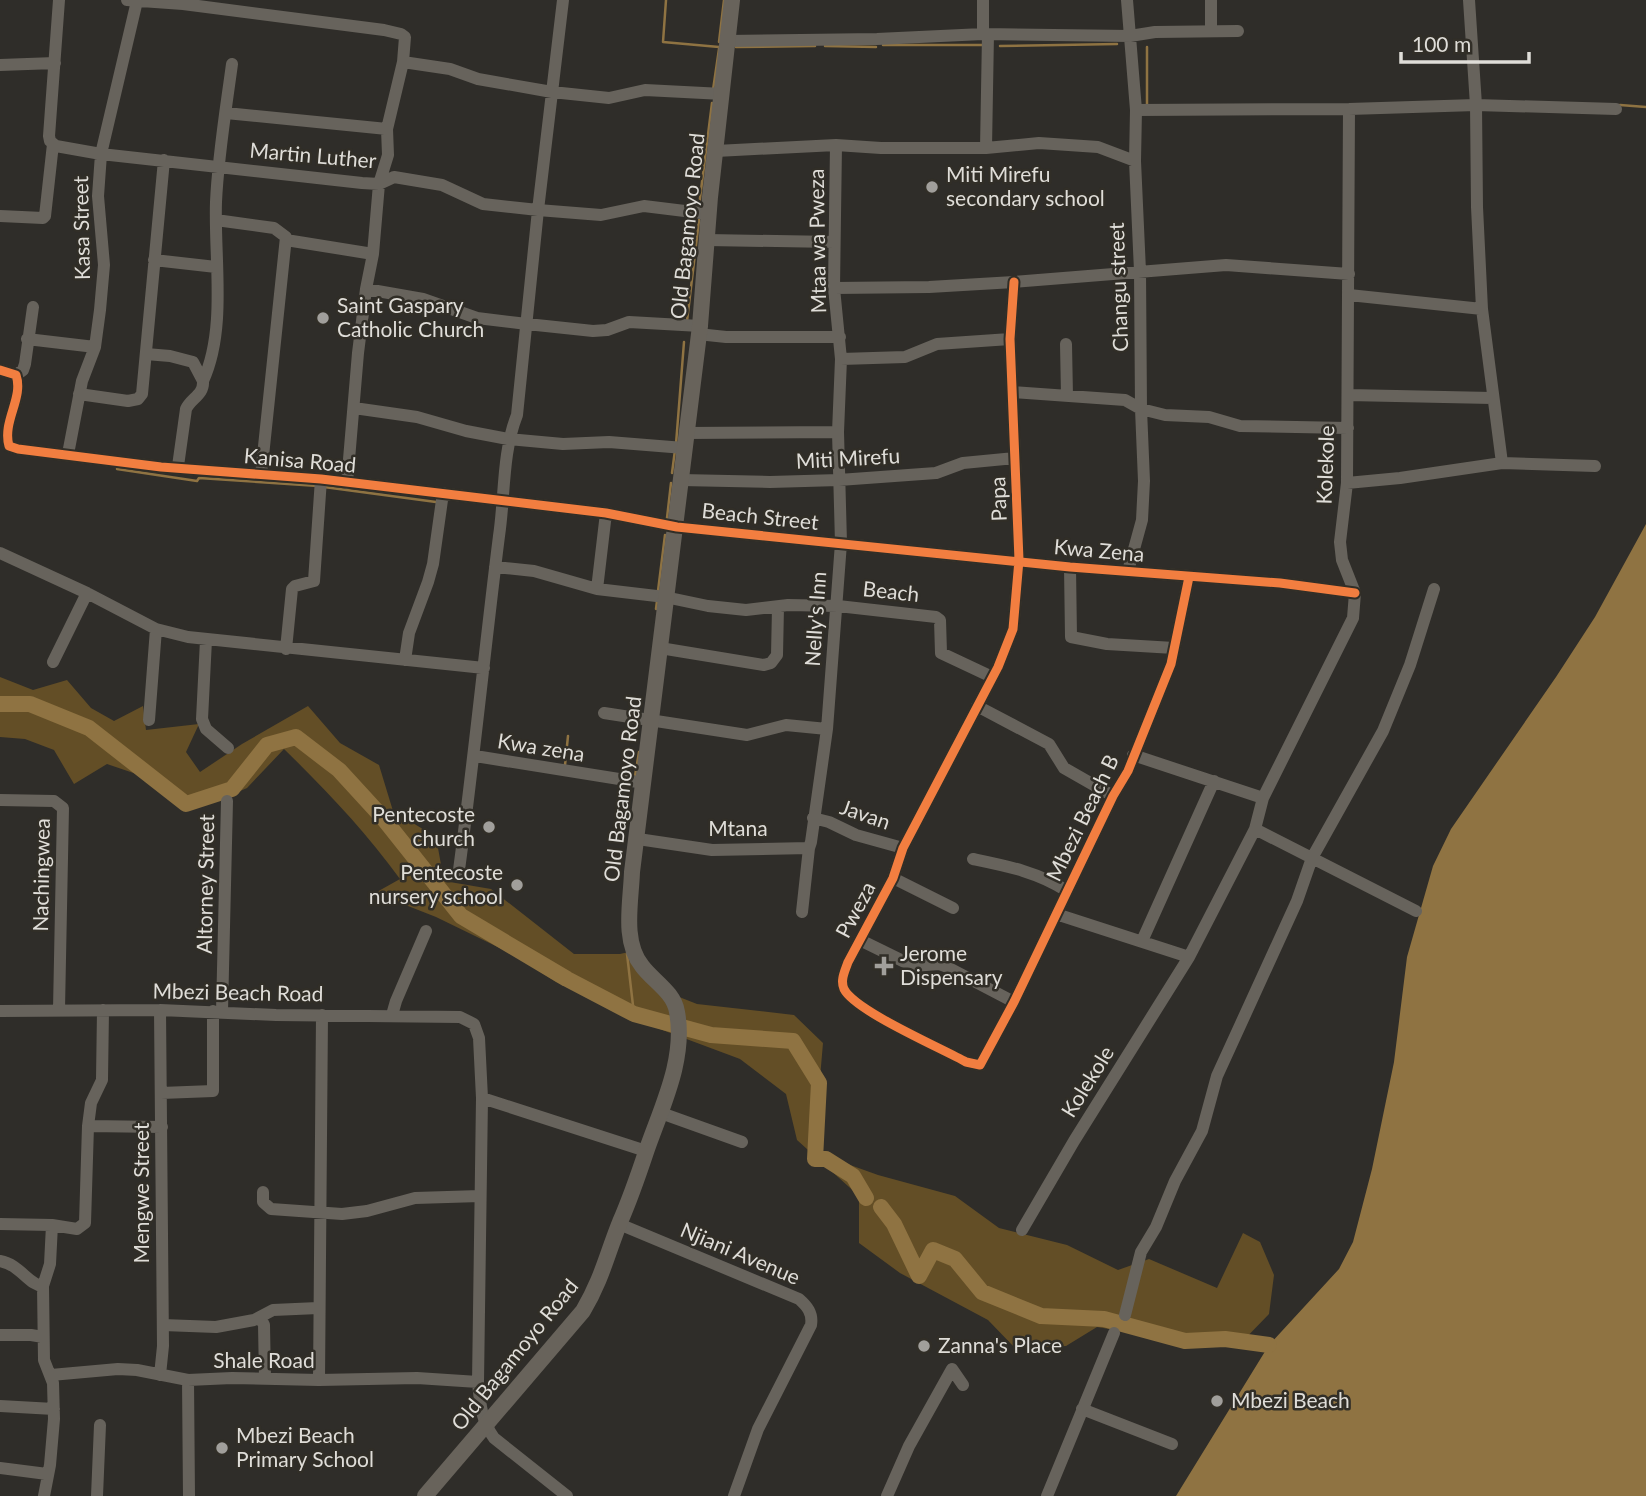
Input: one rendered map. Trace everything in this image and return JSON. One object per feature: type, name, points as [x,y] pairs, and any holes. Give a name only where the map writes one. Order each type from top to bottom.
[{"type":"main road","name":"Old Bagamoyo Road","points":[[425,1496],[583,1311],[602,1277],[619,1224],[632,1196],[676,1059],[677,1011],[673,1000],[640,964],[634,953],[629,930],[632,872],[653,720],[665,597],[677,527],[732,0]]},
{"type":"street","points":[[0,216],[45,216],[53,144],[49,136],[59,0]]},
{"type":"street","points":[[459,870],[504,501],[508,439],[517,415],[563,0]]},
{"type":"street","points":[[984,0],[986,148]]},
{"type":"street","name":"Changu street","points":[[1127,0],[1136,110],[1144,481],[1142,520],[1128,571]]},
{"type":"street","points":[[1211,0],[1211,30]]},
{"type":"street","points":[[1469,0],[1476,106],[1482,309],[1502,463]]},
{"type":"street","points":[[132,1],[239,6],[404,35],[402,62],[387,129],[388,155],[379,184],[347,483]]},
{"type":"street","name":"Kasa Street","points":[[68,454],[79,394],[95,348],[104,265],[98,197],[101,154],[132,1]]},
{"type":"street","points":[[727,41],[986,34],[1130,36],[1154,32],[1238,31]]},
{"type":"street","points":[[402,62],[450,69],[478,79],[552,92],[610,98],[645,90],[723,94]]},
{"type":"street","points":[[0,65],[55,63]]},
{"type":"street","points":[[178,466],[186,409],[189,403],[199,396],[212,363],[216,220],[232,64]]},
{"type":"street","points":[[1136,110],[1476,106],[1616,109]]},
{"type":"street","name":"Kolekole","points":[[1022,1230],[1074,1140],[1189,957],[1255,829],[1263,798],[1353,618],[1355,593],[1342,560],[1340,542],[1348,482],[1349,109]]},
{"type":"street","points":[[226,113],[387,129]]},
{"type":"street","points":[[716,151],[836,145],[986,148],[1039,143],[1098,147],[1135,161]]},
{"type":"street","name":"Martin Luther","points":[[53,144],[101,154],[379,184],[394,177],[442,185],[483,204],[601,215],[644,206],[709,214]]},
{"type":"street","name":"Mtaa wa Pweza","points":[[836,145],[834,288],[840,337]]},
{"type":"street","points":[[79,394],[128,401],[138,399],[143,389],[164,160]]},
{"type":"street","points":[[216,220],[274,228],[283,233],[286,240],[261,475]]},
{"type":"street","points":[[286,240],[373,254]]},
{"type":"street","points":[[707,240],[834,242]]},
{"type":"street","points":[[154,260],[216,268]]},
{"type":"street","points":[[834,288],[929,287],[1226,265],[1349,274]]},
{"type":"street","name":"Papa","points":[[977,706],[1013,629],[1019,561],[1010,339],[1014,282]]},
{"type":"street","points":[[366,289],[423,299],[477,318],[593,331],[607,330],[629,322],[699,330],[726,337],[840,337]]},
{"type":"street","points":[[1349,295],[1482,309]]},
{"type":"street","name":"Kanisa Road","points":[[33,307],[25,364],[23,370],[16,375],[19,384],[6,430],[5,448],[161,467],[178,466],[321,479],[443,493],[606,513],[677,527]]},
{"type":"street","name":"Nelly's Inn","points":[[813,818],[827,729],[838,606],[841,543],[838,432],[840,337]]},
{"type":"street","points":[[841,359],[905,357],[937,344],[1010,339]]},
{"type":"street","points":[[27,340],[95,348]]},
{"type":"street","points":[[1066,344],[1067,396]]},
{"type":"street","points":[[146,354],[193,362],[200,370],[203,381]]},
{"type":"street","points":[[0,370],[16,375]]},
{"type":"street","points":[[1012,392],[1125,400],[1141,409],[1165,415],[1209,417],[1240,426],[1348,428]]},
{"type":"street","points":[[1348,395],[1493,398]]},
{"type":"street","points":[[354,408],[417,416],[466,432],[563,444],[838,432]]},
{"type":"street","name":"Miti Mirefu","points":[[681,480],[839,480],[936,473],[963,463],[1015,458]]},
{"type":"street","points":[[1348,482],[1502,463],[1595,466]]},
{"type":"street","points":[[286,649],[290,593],[295,586],[314,581],[321,479]]},
{"type":"street","points":[[405,660],[409,633],[430,573],[443,493]]},
{"type":"street","points":[[597,589],[606,513]]},
{"type":"street","name":"Beach Street","points":[[677,527],[841,543]]},
{"type":"street","name":"Kwa Zena","points":[[841,543],[1070,567],[1280,583],[1355,593]]},
{"type":"street","points":[[0,553],[87,593],[156,629],[206,640],[484,668]]},
{"type":"street","name":"Beach","points":[[495,567],[534,571],[597,589],[665,597],[708,606],[746,610],[838,606],[936,617],[940,620],[941,653],[992,677]]},
{"type":"street","points":[[1070,567],[1071,637],[1107,644],[1174,648]]},
{"type":"street","name":"Mbezi Beach B","points":[[980,1065],[1014,1002],[1113,796],[1128,771],[1162,690],[1189,577]]},
{"type":"street","points":[[1125,1315],[1141,1252],[1156,1227],[1189,1152],[1202,1131],[1217,1076],[1297,901],[1312,858],[1383,731],[1410,665],[1434,589]]},
{"type":"street","points":[[53,662],[87,593]]},
{"type":"street","points":[[660,648],[764,665],[771,663],[777,655],[778,607]]},
{"type":"street","points":[[149,720],[156,629]]},
{"type":"street","points":[[206,640],[202,719],[206,729],[228,748]]},
{"type":"street","points":[[977,706],[1049,744],[1064,768],[1113,796]]},
{"type":"street","name":"Pweza","points":[[977,706],[903,848],[893,878],[843,976],[843,987],[864,1008],[966,1062],[980,1065]]},
{"type":"street","points":[[604,713],[747,735],[786,726],[827,729]]},
{"type":"street","points":[[1133,755],[1263,798]]},
{"type":"street","name":"Kwa zena","points":[[475,756],[644,783]]},
{"type":"street","points":[[1142,942],[1214,781]]},
{"type":"street","name":"Nachingwea","points":[[0,800],[51,800],[63,808],[59,1009]]},
{"type":"street","name":"Altorney Street","points":[[160,1093],[213,1091],[227,800]]},
{"type":"street","points":[[802,912],[813,818]]},
{"type":"street","name":"Javan","points":[[813,818],[829,822],[856,835],[903,848]]},
{"type":"street","points":[[1255,829],[1416,912]]},
{"type":"street","name":"Mtana","points":[[638,839],[712,850],[809,848]]},
{"type":"street","points":[[974,859],[1020,868],[1067,891]]},
{"type":"street","points":[[893,878],[953,908]]},
{"type":"street","points":[[1056,914],[1189,957]]},
{"type":"street","points":[[392,1015],[426,931]]},
{"type":"street","points":[[860,940],[913,966],[939,964],[947,967],[1014,1002]]},
{"type":"street","points":[[0,1224],[52,1225],[76,1229],[85,1223],[88,1126],[91,1103],[102,1080],[103,1010]]},
{"type":"street","name":"Mbezi Beach Road","points":[[0,1011],[160,1010],[460,1017],[474,1024],[480,1038],[482,1098]]},
{"type":"street","name":"Mengwe Street","points":[[160,1010],[163,1325],[160,1375]]},
{"type":"street","points":[[319,1380],[322,1015]]},
{"type":"street","points":[[567,1496],[494,1438],[485,1426],[480,1410],[478,1382],[482,1098],[646,1152]]},
{"type":"street","points":[[661,1112],[742,1142]]},
{"type":"street","points":[[88,1126],[162,1127]]},
{"type":"street","points":[[264,1192],[263,1202],[271,1209],[342,1214],[430,1196],[480,1196]]},
{"type":"street","name":"Njiani Avenue","points":[[619,1224],[799,1299],[809,1310],[811,1325],[758,1429],[734,1496]]},
{"type":"street","points":[[44,1496],[52,1452],[54,1409],[51,1375],[44,1360],[43,1337],[43,1286],[50,1264],[52,1225]]},
{"type":"street","points":[[0,1261],[12,1264],[37,1286],[43,1286]]},
{"type":"street","points":[[163,1325],[216,1327],[260,1317],[273,1310],[318,1308]]},
{"type":"street","points":[[260,1317],[264,1325],[265,1378]]},
{"type":"street","points":[[1047,1496],[1114,1333]]},
{"type":"street","points":[[0,1335],[43,1337]]},
{"type":"street","points":[[887,1496],[909,1446],[952,1369],[963,1385]]},
{"type":"street","name":"Shale Road","points":[[51,1375],[137,1370],[188,1380],[417,1378],[478,1382]]},
{"type":"street","points":[[188,1380],[189,1496]]},
{"type":"street","points":[[0,1406],[54,1409]]},
{"type":"street","points":[[1082,1409],[1172,1444]]},
{"type":"street","points":[[97,1496],[100,1425]]},
{"type":"street","points":[[0,1468],[47,1474]]},
{"type":"shaded area","points":[[1646,524],[1646,1496],[1176,1496],[1269,1345],[1339,1269],[1353,1242],[1372,1169],[1394,1062],[1407,957],[1433,866],[1451,829],[1595,617]]},
{"type":"shaded area","points":[[0,677],[33,690],[67,680],[91,708],[114,721],[143,706],[146,730],[199,724],[186,752],[200,772],[308,706],[340,743],[379,765],[393,811],[436,837],[444,881],[491,889],[574,954],[620,954],[633,951],[664,991],[697,1004],[794,1015],[823,1043],[814,1148],[818,1157],[955,1196],[999,1228],[1067,1245],[1118,1270],[1149,1259],[1217,1288],[1243,1233],[1260,1242],[1274,1275],[1269,1314],[1239,1345],[1188,1342],[1097,1327],[1066,1346],[1015,1348],[988,1320],[900,1273],[859,1243],[859,1196],[797,1140],[786,1094],[740,1059],[657,1028],[556,982],[514,955],[436,917],[375,893],[400,879],[345,812],[284,749],[247,788],[215,802],[188,807],[154,780],[107,764],[74,784],[54,750],[25,739],[0,737]]},
{"type":"waterway","points":[[666,0],[663,42],[719,47]]},
{"type":"waterway","points":[[719,42],[724,0]]},
{"type":"waterway","points":[[1000,46],[1117,44]]},
{"type":"waterway","points":[[883,45],[985,45]]},
{"type":"waterway","points":[[736,47],[815,46]]},
{"type":"waterway","points":[[825,46],[876,47]]},
{"type":"waterway","points":[[1147,47],[1147,106]]},
{"type":"waterway","points":[[713,90],[719,49]]},
{"type":"waterway","points":[[699,206],[712,103]]},
{"type":"waterway","points":[[1620,105],[1646,107]]},
{"type":"waterway","points":[[687,321],[699,220]]},
{"type":"waterway","points":[[676,444],[684,342]]},
{"type":"waterway","points":[[672,473],[675,450]]},
{"type":"waterway","points":[[117,469],[197,481],[199,478],[318,486]]},
{"type":"waterway","points":[[667,518],[671,483]]},
{"type":"waterway","points":[[324,487],[436,502]]},
{"type":"waterway","points":[[658,591],[665,535]]},
{"type":"waterway","points":[[656,609],[657,601]]},
{"type":"waterway","points":[[0,704],[30,704],[89,728],[186,804],[232,789],[267,745],[296,737],[339,770],[383,818],[461,916],[567,979],[634,1014],[711,1035],[793,1041],[819,1083],[815,1159],[826,1159],[853,1176],[866,1198]]},
{"type":"waterway","points":[[565,765],[568,736]]},
{"type":"waterway","points":[[635,776],[639,752]]},
{"type":"waterway","points":[[627,954],[634,1014]]},
{"type":"waterway","points":[[881,1207],[894,1224],[919,1276],[933,1250],[955,1259],[982,1292],[1041,1316],[1104,1319],[1185,1341],[1225,1339],[1269,1345]]},
{"type":"cycle path","points":[[1014,282],[1010,339],[1019,560],[1013,629],[998,667],[903,848],[893,878],[848,962],[843,982],[844,989],[851,998],[900,1028],[966,1062],[980,1065],[1014,1002],[1113,796],[1128,771],[1171,664],[1189,577]]},
{"type":"cycle path","points":[[0,370],[16,375],[17,392],[8,437],[9,446],[18,449],[161,467],[321,479],[606,513],[677,527],[1070,567],[1280,583],[1355,593]]},
{"type":"place","name":"Miti Mirefu secondary school","points":[[932,187]]},
{"type":"place","name":"Saint Gaspary Catholic Church","points":[[323,318]]},
{"type":"place","name":"Pentecoste church","points":[[489,827]]},
{"type":"place","name":"Pentecoste nursery school","points":[[517,885]]},
{"type":"place","name":"Jerome Dispensary","points":[[884,966]]},
{"type":"place","name":"Zanna's Place","points":[[924,1346]]},
{"type":"place","name":"Mbezi Beach","points":[[1217,1401]]},
{"type":"place","name":"Mbezi Beach Primary School","points":[[222,1448]]}]
